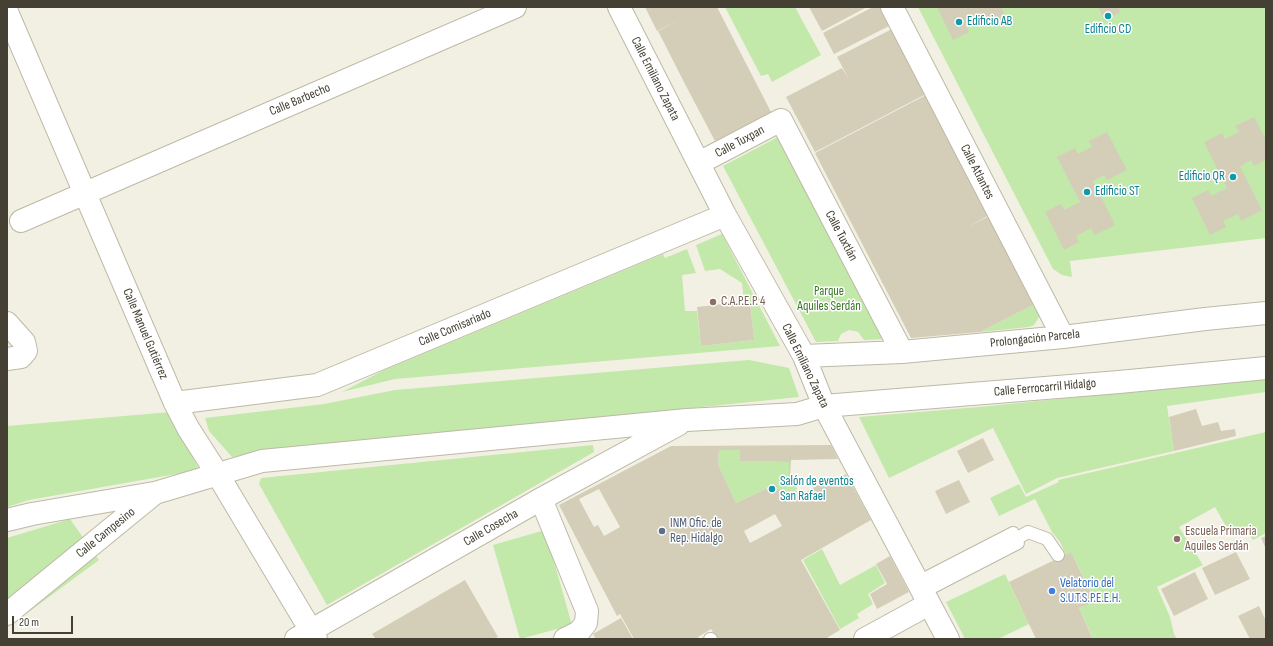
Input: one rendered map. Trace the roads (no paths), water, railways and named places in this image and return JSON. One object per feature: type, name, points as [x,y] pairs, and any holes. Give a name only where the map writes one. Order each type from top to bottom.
[{"type":"street","name":"Calle Barbecho","points":[[22,221],[515,7]]},
{"type":"street","name":"Calle Emiliano Zapata","points":[[619,7],[725,215],[804,356],[824,406],[948,639]]},
{"type":"street","name":"Calle Atlantes","points":[[892,7],[1063,338]]},
{"type":"street","name":"Calle Manuel Gutiérrez","points":[[7,12],[175,403],[188,428],[218,475],[308,636]]},
{"type":"street","name":"Calle Tuxpan","points":[[698,163],[781,120]]},
{"type":"street","name":"Calle Tuxtlán","points":[[781,120],[902,352]]},
{"type":"street","name":"Calle Comisariado","points":[[175,403],[316,385],[725,215]]},
{"type":"street","name":"Prolongación Parcela","points":[[804,356],[902,352],[1063,338],[1205,319],[1266,313]]},
{"type":"street","points":[[7,323],[24,342],[26,351],[21,357],[7,359]]},
{"type":"street","name":"Calle Ferrocarril Hidalgo","points":[[687,420],[796,414],[824,406],[1112,383],[1266,368]]},
{"type":"street","name":"Calle Campesino","points":[[7,614],[155,493],[262,461],[687,420]]},
{"type":"street","name":"Calle Cosecha","points":[[308,636],[541,499],[687,420]]},
{"type":"street","points":[[7,520],[32,514],[155,493]]},
{"type":"street","points":[[541,499],[587,611],[586,623],[579,632],[565,639]]},
{"type":"street","points":[[866,639],[923,593]]},
{"type":"lane","points":[[923,593],[1018,543],[1016,539],[1028,532],[1047,539],[1058,555]]},
{"type":"place","name":"Edificio CD","points":[[1108,16]]},
{"type":"place","name":"Edificio AB","points":[[959,22]]},
{"type":"place","name":"Edificio QR","points":[[1233,177]]},
{"type":"place","name":"Edificio ST","points":[[1087,192]]},
{"type":"place","name":"C.A.P.E.P. 4","points":[[713,302]]},
{"type":"place","name":"Salón de eventos San Rafael","points":[[772,489]]},
{"type":"place","name":"INM Ofic. de Rep. Hidalgo","points":[[662,531]]},
{"type":"place","name":"Escuela Primaria Aquiles Serdán","points":[[1177,539]]},
{"type":"place","name":"Velatorio del S.U.T.S.P.E.E.H.","points":[[1052,591]]},
{"type":"park label","name":"Parque Aquiles Serdán","points":[[829,300]]}]
